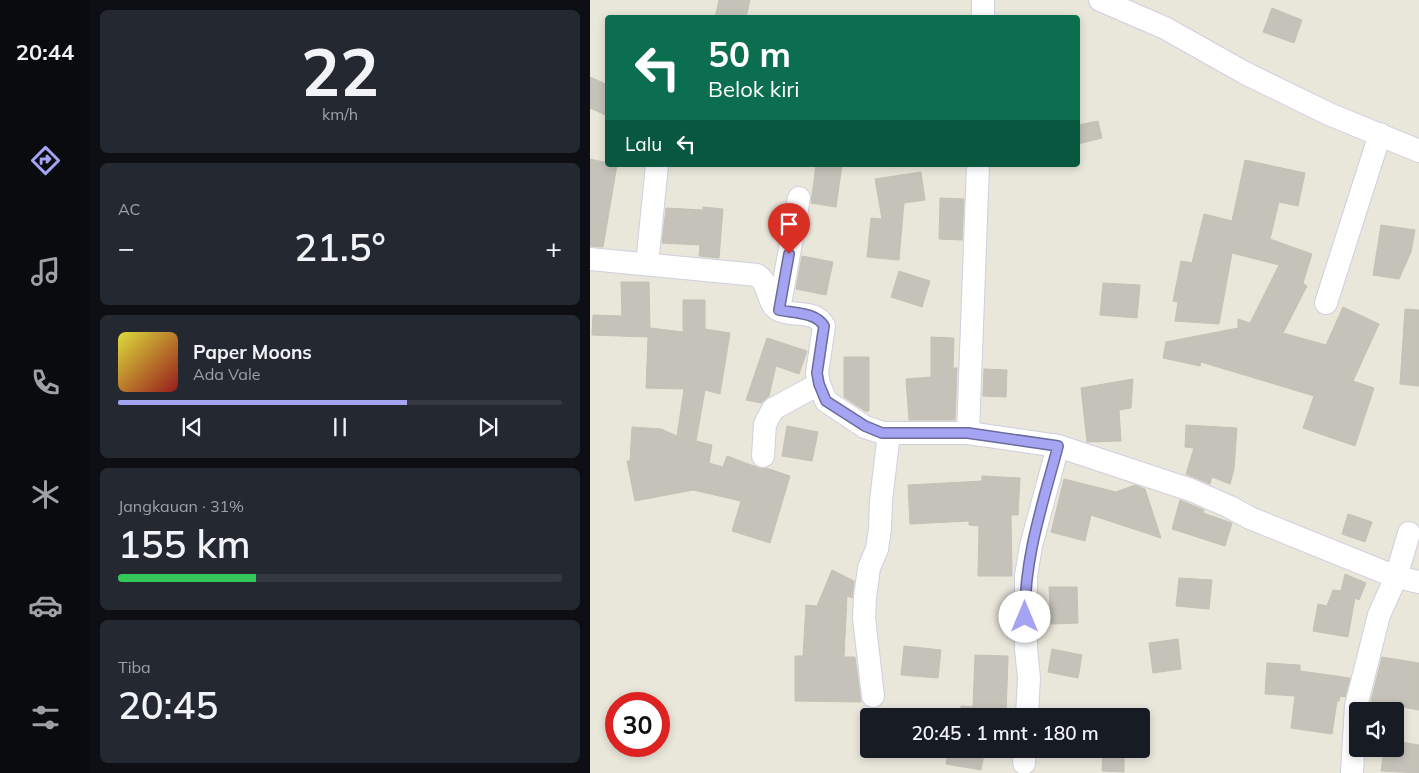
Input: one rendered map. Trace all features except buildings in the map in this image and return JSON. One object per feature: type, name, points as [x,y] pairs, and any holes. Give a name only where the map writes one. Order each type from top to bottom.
[{"type":"street","points":[[983,0],[983,15]]},
{"type":"street","points":[[1100,0],[1166,28],[1245,73],[1329,114],[1419,151]]},
{"type":"street","points":[[1326,303],[1380,134]]},
{"type":"street","points":[[646,264],[657,167]]},
{"type":"street","points":[[968,433],[978,167]]},
{"type":"street","points":[[779,310],[799,198]]},
{"type":"street","points":[[590,259],[757,276],[763,279],[770,300],[779,310],[816,317],[821,320],[824,326],[817,373],[826,401],[840,412],[865,426],[889,433],[968,433],[1058,446],[1191,490],[1250,518],[1396,577],[1419,582]]},
{"type":"street","points":[[763,456],[765,424],[773,409],[819,384]]},
{"type":"street","points":[[873,696],[864,618],[865,597],[869,568],[877,549],[880,530],[881,500],[889,433]]},
{"type":"street","points":[[1027,708],[1029,678],[1026,630],[1026,576],[1031,546],[1058,446]]},
{"type":"street","points":[[1352,773],[1356,706],[1379,615],[1396,577],[1409,533]]},
{"type":"route","points":[[789,254],[779,310],[816,317],[821,320],[824,326],[817,373],[819,384],[826,401],[840,412],[882,433],[968,433],[1058,446],[1031,546],[1026,576],[1025,617]]}]
